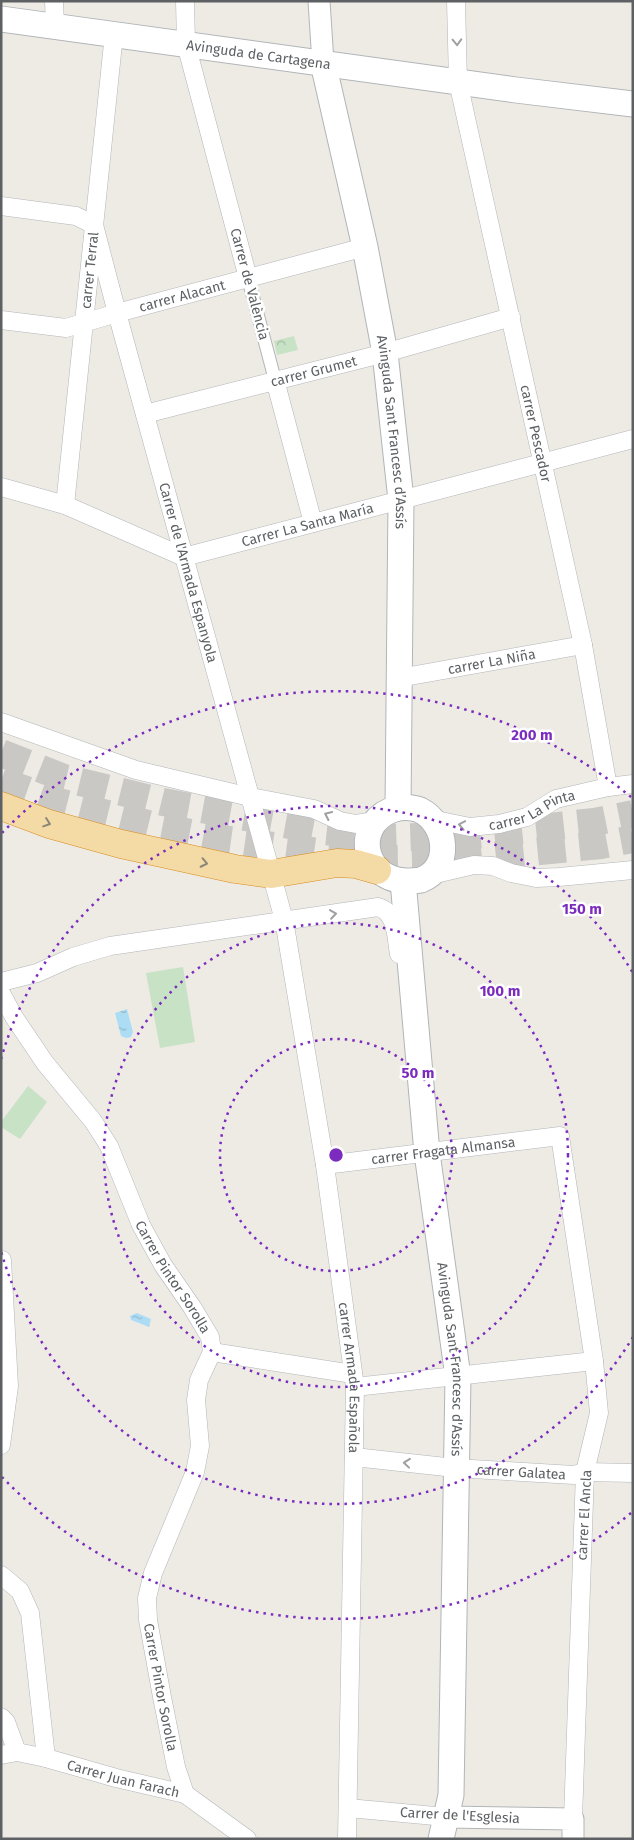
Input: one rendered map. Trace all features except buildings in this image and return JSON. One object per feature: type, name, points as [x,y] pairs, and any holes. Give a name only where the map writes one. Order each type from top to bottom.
[{"type":"highway","points":[[1,806],[49,824],[121,844],[234,869],[271,874],[336,863],[356,864],[377,870]]},
{"type":"main road","name":"Avinguda de Cartagena","points":[[1,18],[516,90],[633,104]]},
{"type":"main road","name":"Avinguda Sant Francesc d’Assís","points":[[322,63],[365,247],[385,352],[401,500],[398,808]]},
{"type":"main road","points":[[398,808],[418,809],[431,819],[439,828],[442,850],[438,866],[431,874],[416,881],[403,881],[384,876],[377,870],[368,853],[368,836],[375,821],[384,812],[398,808]]},
{"type":"main road","name":"Avinguda Sant Francesc d'Assís","points":[[403,881],[427,1153],[458,1377],[451,1796],[443,1828]]},
{"type":"street","points":[[54,1],[55,26]]},
{"type":"street","name":"Carrer de València","points":[[185,1],[186,44],[314,523]]},
{"type":"street","points":[[319,1],[322,63]]},
{"type":"street","name":"carrer Pescador","points":[[456,1],[458,82],[512,317],[583,645],[608,787]]},
{"type":"street","name":"carrer Terral","points":[[65,505],[114,34]]},
{"type":"street","points":[[1,206],[76,216],[94,225]]},
{"type":"street","name":"Carrer de l'Armada Espanyola","points":[[94,225],[284,920]]},
{"type":"street","name":"carrer Alacant","points":[[1,320],[66,328],[365,247]]},
{"type":"street","name":"carrer Grumet","points":[[145,414],[512,317]]},
{"type":"street","name":"Carrer La Santa María","points":[[184,557],[633,440]]},
{"type":"street","points":[[1,487],[65,505],[184,557]]},
{"type":"street","name":"carrer La Niña","points":[[398,678],[583,645]]},
{"type":"street","points":[[1,722],[136,770],[250,797],[314,809],[340,821],[356,824],[375,821]]},
{"type":"street","name":"carrer La Pinta","points":[[431,819],[470,826],[499,824],[527,817],[556,799],[608,787],[633,784]]},
{"type":"street","points":[[442,850],[474,865]]},
{"type":"street","points":[[431,874],[474,865],[493,866],[511,873],[536,878],[633,870]]},
{"type":"street","points":[[1,982],[37,973],[73,957],[110,946],[378,907],[389,912],[393,920],[415,1028]]},
{"type":"street","name":"carrer Armada Española","points":[[284,920],[325,1166],[354,1381],[347,1839]]},
{"type":"street","name":"Carrer Pintor Sorolla","points":[[1,993],[14,1017],[45,1063],[93,1121],[109,1146],[140,1224],[163,1265],[210,1337],[212,1352],[199,1380],[196,1400],[200,1446],[195,1472],[153,1573],[147,1598],[148,1620],[164,1705],[176,1766],[185,1794]]},
{"type":"street","name":"carrer Fragata Almansa","points":[[325,1166],[560,1136]]},
{"type":"street","name":"carrer El Ancla","points":[[560,1136],[594,1361],[599,1413],[585,1472],[573,1829]]},
{"type":"street","points":[[1,1445],[9,1386],[2,1260]]},
{"type":"street","points":[[212,1352],[354,1381],[458,1377],[594,1361]]},
{"type":"street","name":"carrer Galatea","points":[[354,1457],[455,1468],[574,1476],[585,1472],[633,1473]]},
{"type":"street","points":[[1,1575],[20,1591],[30,1613],[46,1758]]},
{"type":"street","points":[[1,1717],[6,1722],[9,1753]]},
{"type":"street","name":"Carrer Juan Farach","points":[[9,1753],[46,1758],[82,1770],[185,1794],[247,1839]]},
{"type":"street","name":"Carrer de l'Esglesia","points":[[348,1808],[443,1828],[573,1829]]},
{"type":"green space","points":[[294,336],[298,350],[277,355],[274,341]]},
{"type":"green space","points":[[183,967],[195,1042],[160,1048],[146,973]]},
{"type":"green space","points":[[28,1086],[47,1102],[20,1139],[1,1127],[1,1122]]},
{"type":"water","points":[[127,1009],[133,1032],[131,1037],[126,1038],[121,1036],[115,1013]]},
{"type":"water","points":[[137,1313],[151,1319],[149,1327],[131,1320],[130,1316]]},
{"type":"tunnel","points":[[1,753],[64,778],[163,802],[323,831],[389,838],[475,835],[594,822],[633,814]]},
{"type":"tunnel","points":[[1,781],[59,802],[160,827],[223,839],[385,859],[481,857],[601,845],[633,839]]}]
